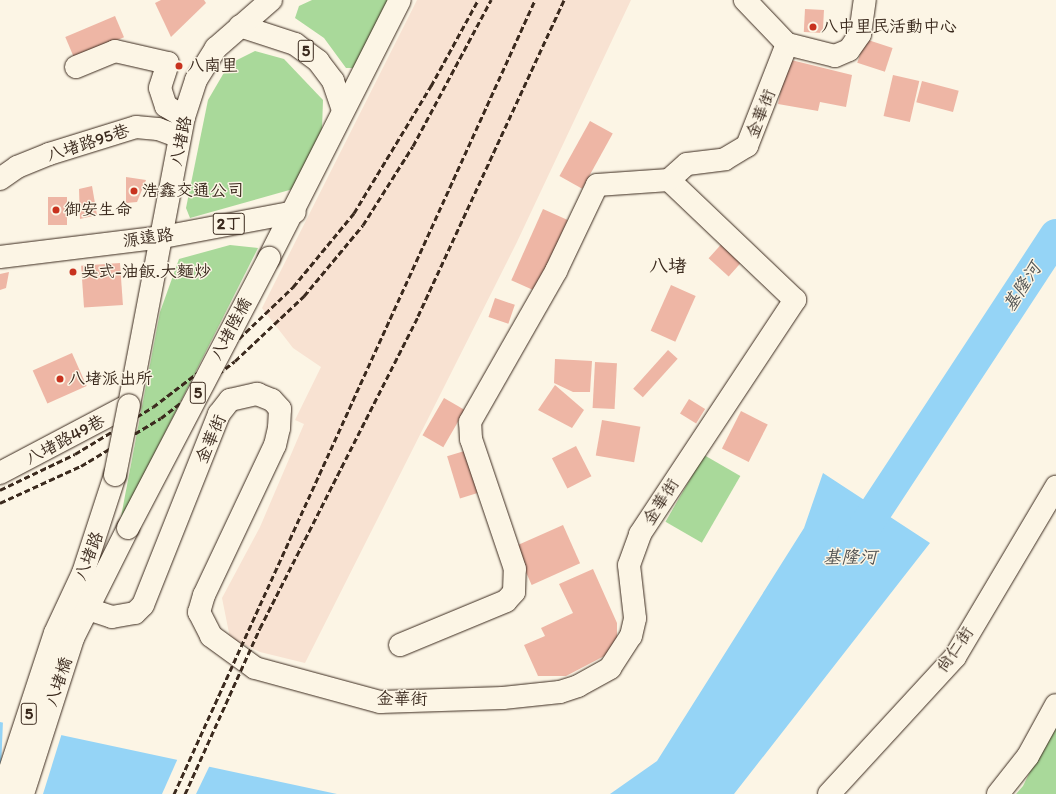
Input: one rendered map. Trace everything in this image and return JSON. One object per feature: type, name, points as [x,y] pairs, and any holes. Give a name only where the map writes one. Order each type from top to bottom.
[{"type":"main road","name":"八堵路","points":[[78,607],[115,475],[164,237],[182,127],[196,80],[216,48],[271,0]]},
{"type":"main road","name":"5","points":[[295,212],[343,110],[400,0]]},
{"type":"main road","points":[[745,0],[788,44],[835,56],[849,50],[860,34],[865,0]]},
{"type":"main road","name":"5","points":[[240,26],[296,44],[318,61],[333,80],[343,110]]},
{"type":"main road","name":"金華街","points":[[78,607],[125,617],[143,605],[219,414],[230,400],[257,394],[272,400],[280,409],[279,428],[275,445],[204,595],[199,612],[211,636],[255,668],[380,702],[503,698],[578,686],[610,668],[621,655],[636,618],[630,565],[640,534],[795,300],[669,180],[687,164],[725,159],[747,146],[788,44]]},
{"type":"main road","points":[[76,67],[115,51],[168,63],[160,88],[166,106],[182,127]]},
{"type":"main road","name":"八堵路95巷","points":[[0,179],[17,167],[49,154],[136,127],[158,129],[182,127]]},
{"type":"main road","points":[[400,645],[506,601],[514,592],[514,569],[471,439],[470,422],[556,271],[597,185],[669,180]]},
{"type":"main road","name":"源遠路","points":[[0,257],[164,237],[295,212]]},
{"type":"main road","name":"八堵陸橋","points":[[128,528],[269,258],[295,212]]},
{"type":"main road","name":"八堵路49巷","points":[[0,473],[130,405]]},
{"type":"main road","name":"尚仁街","points":[[829,794],[955,657],[1056,487]]},
{"type":"main road","name":"八堵路","points":[[64,636],[78,607],[128,528]]},
{"type":"main road","name":"八堵橋","points":[[2,794],[64,636]]},
{"type":"main road","name":"八堵橋","points":[[23,794],[64,636]]},
{"type":"main road","points":[[998,794],[1028,756],[1056,705]]},
{"type":"shaded area","points":[[417,0],[631,0],[516,244],[305,663],[260,652],[230,638],[222,598],[260,527],[304,424],[295,420],[321,367],[293,348],[262,308]]},
{"type":"green space","points":[[312,0],[388,0],[356,68],[346,68],[324,38],[295,18],[299,6]]},
{"type":"green space","points":[[255,51],[284,59],[323,100],[322,129],[293,189],[190,218],[186,208],[208,100],[229,64]]},
{"type":"green space","points":[[230,245],[258,248],[120,522],[160,312],[179,259]]},
{"type":"green space","points":[[704,455],[740,476],[702,543],[666,522]]},
{"type":"green space","points":[[1056,719],[1056,794],[1016,794],[1023,786]]},
{"type":"water","name":"基隆河","points":[[823,473],[930,543],[734,794],[610,794],[657,761],[804,528]]},
{"type":"water","points":[[0,722],[337,794],[0,794]]},
{"type":"pier","points":[[3,721],[62,733],[43,794],[0,794]]},
{"type":"pier","points":[[178,758],[210,765],[196,794],[162,794]]},
{"type":"building","points":[[161,0],[204,0],[206,3],[171,37],[155,3]]},
{"type":"building","name":"八中里民活動中心","points":[[805,9],[824,10],[823,33],[804,32]]},
{"type":"building","points":[[115,16],[124,37],[74,58],[65,37]]},
{"type":"building","points":[[865,39],[893,48],[885,72],[857,63]]},
{"type":"building","points":[[787,59],[852,75],[846,107],[820,102],[818,111],[778,104]]},
{"type":"building","points":[[893,75],[919,81],[910,122],[884,116]]},
{"type":"building","points":[[922,81],[959,91],[953,112],[916,102]]},
{"type":"building","points":[[590,121],[613,134],[582,189],[559,176]]},
{"type":"building","name":"浩鑫交通公司","points":[[126,177],[146,180],[137,202],[126,203]]},
{"type":"building","points":[[92,186],[97,215],[80,219],[79,189]]},
{"type":"building","name":"御安生命","points":[[48,197],[67,197],[67,225],[48,225]]},
{"type":"building","points":[[543,209],[568,220],[536,291],[511,280]]},
{"type":"building","points":[[726,239],[746,257],[729,276],[709,258]]},
{"type":"building","points":[[120,263],[123,305],[84,308],[81,266]]},
{"type":"building","points":[[9,272],[6,288],[0,290],[0,274]]},
{"type":"building","points":[[671,285],[696,296],[675,342],[651,331]]},
{"type":"building","points":[[495,298],[515,305],[508,324],[488,317]]},
{"type":"building","points":[[668,350],[678,359],[643,397],[633,389]]},
{"type":"building","name":"八堵派出所","points":[[72,353],[87,386],[47,403],[33,370]]},
{"type":"building","points":[[555,359],[592,361],[590,392],[573,392],[554,383]]},
{"type":"building","points":[[595,362],[617,363],[615,409],[593,408]]},
{"type":"building","points":[[555,385],[584,410],[572,428],[538,410]]},
{"type":"building","points":[[444,398],[465,410],[443,447],[422,435]]},
{"type":"building","points":[[689,399],[705,409],[696,423],[680,413]]},
{"type":"building","points":[[741,411],[768,425],[749,462],[722,448]]},
{"type":"building","points":[[602,420],[640,427],[634,462],[596,455]]},
{"type":"building","points":[[576,446],[591,476],[567,489],[552,458]]},
{"type":"building","points":[[471,449],[484,491],[460,498],[447,456]]},
{"type":"building","points":[[563,525],[580,563],[532,585],[515,547]]},
{"type":"building","points":[[593,569],[617,623],[617,639],[610,653],[566,676],[538,676],[524,645],[545,636],[541,628],[573,613],[559,584]]},
{"type":"waterway","name":"基隆河","points":[[852,545],[1056,235]]},
{"type":"railway","points":[[0,490],[75,454],[153,407],[226,351],[293,287],[354,213],[431,86],[478,0]]},
{"type":"railway","points":[[0,503],[81,466],[161,418],[235,361],[304,296],[363,225],[413,146],[491,0]]},
{"type":"railway","points":[[174,794],[535,0]]},
{"type":"railway","points":[[185,794],[260,628],[418,316],[564,0]]},
{"type":"place","name":"八中里民活動中心","points":[[813,27]]},
{"type":"place","name":"八南里","points":[[179,66]]},
{"type":"place","name":"浩鑫交通公司","points":[[134,191]]},
{"type":"place","name":"御安生命","points":[[56,210]]},
{"type":"place","name":"吳式-油飯.大麵炒","points":[[73,272]]},
{"type":"place","name":"八堵派出所","points":[[60,379]]},
{"type":"district","name":"八堵","points":[[668,266]]}]
